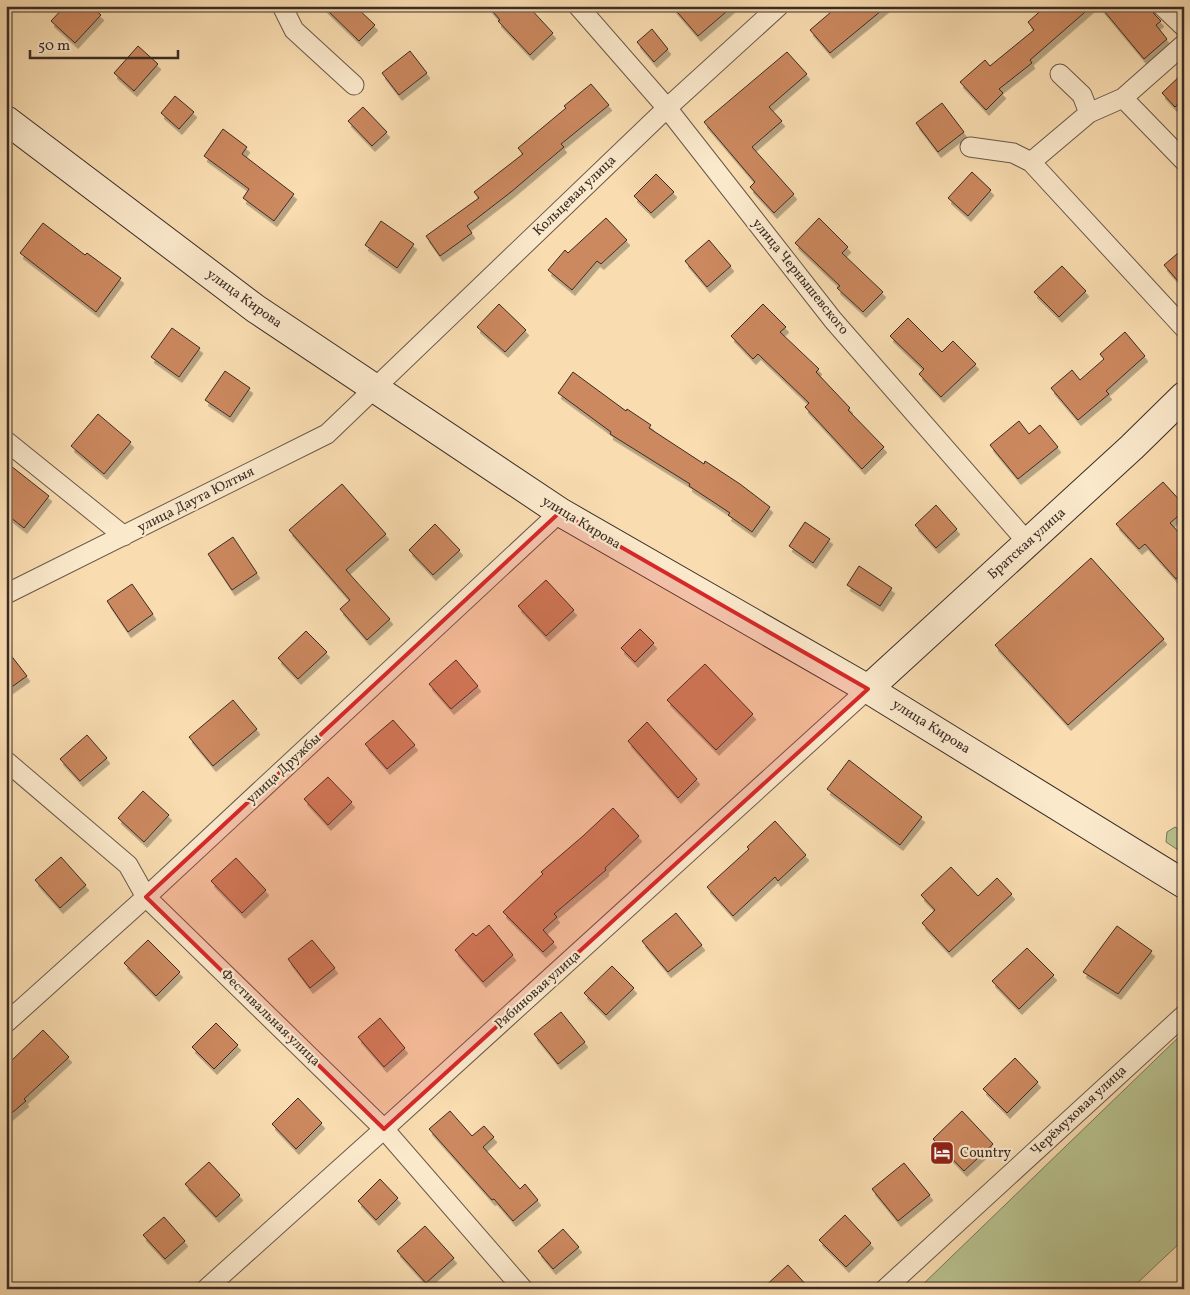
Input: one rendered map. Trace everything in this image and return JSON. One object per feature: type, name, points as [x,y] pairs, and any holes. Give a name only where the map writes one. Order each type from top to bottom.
[{"type":"main road","name":"улица Кирова","points":[[6,120],[256,310],[560,512],[868,689],[1184,884]]},
{"type":"main road","name":"Братская улица","points":[[868,689],[1132,447],[1184,396]]},
{"type":"street","points":[[282,6],[294,30],[354,85]]},
{"type":"street","name":"улица Чернышевского","points":[[578,6],[667,108],[833,320],[1028,543]]},
{"type":"street","name":"Кольцевая улица","points":[[374,389],[667,108],[779,6]]},
{"type":"street","points":[[1162,6],[1184,27]]},
{"type":"street","points":[[1031,162],[1089,113],[1123,98],[1184,44]]},
{"type":"street","points":[[1060,74],[1082,96],[1089,113]]},
{"type":"street","points":[[1123,98],[1184,161]]},
{"type":"street","points":[[970,147],[1013,153],[1031,162],[1184,328]]},
{"type":"street","name":"улица Даута Юлтыя","points":[[6,594],[327,434],[374,389]]},
{"type":"street","points":[[6,440],[124,536]]},
{"type":"street","name":"улица Дружбы","points":[[6,1023],[146,897],[560,512]]},
{"type":"street","name":"Рябиновая улица","points":[[206,1289],[868,689]]},
{"type":"street","name":"Фестивальная улица","points":[[6,761],[128,865],[146,897],[384,1129],[523,1289]]},
{"type":"street","name":"Черёмуховая улица","points":[[885,1289],[1184,1015]]},
{"type":"highlighted area","points":[[560,512],[868,689],[384,1129],[146,897]]},
{"type":"green space","points":[[1175,827],[1184,833],[1184,854],[1166,842],[1167,832]]},
{"type":"green space","points":[[1184,1032],[1184,1239],[1131,1289],[918,1289]]},
{"type":"building","points":[[65,6],[91,6],[101,15],[75,43],[51,21]]},
{"type":"building","points":[[323,6],[355,6],[375,25],[359,41]]},
{"type":"building","points":[[488,6],[528,6],[553,33],[530,55],[498,21],[500,20]]},
{"type":"building","points":[[672,6],[733,6],[698,36]]},
{"type":"building","points":[[838,6],[887,6],[830,53],[810,30]]},
{"type":"building","points":[[1046,6],[1092,6],[1030,60],[1032,63],[999,89],[1003,93],[986,110],[960,82],[985,60],[990,66],[1034,30],[1028,22]]},
{"type":"building","points":[[1100,6],[1151,6],[1154,14],[1161,21],[1156,25],[1167,39],[1144,59]]},
{"type":"building","points":[[652,29],[668,49],[654,62],[637,42]]},
{"type":"building","points":[[138,46],[158,64],[134,91],[114,73]]},
{"type":"building","points":[[410,51],[427,73],[399,95],[382,73]]},
{"type":"building","points":[[787,52],[807,74],[769,107],[782,121],[752,147],[794,194],[774,213],[750,187],[755,182],[704,122]]},
{"type":"building","points":[[1184,72],[1184,98],[1175,107],[1162,93]]},
{"type":"building","points":[[591,84],[609,105],[561,144],[564,147],[467,226],[472,233],[440,256],[426,236],[479,198],[474,192],[523,154],[518,148],[566,108],[564,106]]},
{"type":"building","points":[[175,96],[194,112],[179,129],[161,113]]},
{"type":"building","points":[[942,103],[964,132],[938,152],[916,123]]},
{"type":"building","points":[[363,107],[387,132],[372,146],[348,121]]},
{"type":"building","points":[[223,129],[247,147],[242,154],[294,194],[274,221],[243,198],[249,189],[204,156]]},
{"type":"building","points":[[972,172],[991,190],[968,216],[948,198]]},
{"type":"building","points":[[656,174],[674,192],[651,213],[634,196]]},
{"type":"building","points":[[606,218],[627,240],[601,264],[597,261],[572,290],[548,270],[565,250],[568,253]]},
{"type":"building","points":[[819,218],[848,247],[842,253],[883,292],[863,312],[837,288],[840,286],[795,243]]},
{"type":"building","points":[[381,221],[414,244],[397,268],[365,245]]},
{"type":"building","points":[[43,223],[85,255],[87,253],[121,278],[96,312],[20,253]]},
{"type":"building","points":[[709,240],[731,266],[707,287],[685,261]]},
{"type":"building","points":[[1184,248],[1184,288],[1164,265]]},
{"type":"building","points":[[1062,266],[1086,291],[1059,317],[1034,292]]},
{"type":"building","points":[[499,304],[526,330],[505,352],[477,327]]},
{"type":"building","points":[[763,304],[786,327],[780,332],[819,369],[816,372],[850,408],[848,410],[884,447],[862,469],[805,407],[809,403],[758,354],[753,359],[731,336]]},
{"type":"building","points":[[908,318],[942,352],[953,341],[976,364],[941,397],[919,374],[924,369],[890,336]]},
{"type":"building","points":[[172,328],[200,348],[179,377],[151,357]]},
{"type":"building","points":[[1125,332],[1145,356],[1106,391],[1109,394],[1078,420],[1051,388],[1072,370],[1080,380],[1104,359],[1100,354]]},
{"type":"building","points":[[225,371],[250,388],[230,417],[205,400]]},
{"type":"building","points":[[573,372],[626,411],[627,409],[651,425],[649,428],[704,464],[705,461],[770,507],[752,532],[728,515],[730,513],[689,486],[690,484],[610,434],[611,432],[558,393]]},
{"type":"building","points":[[98,414],[131,442],[104,474],[71,446]]},
{"type":"building","points":[[1019,421],[1029,434],[1040,425],[1058,447],[1018,479],[990,445]]},
{"type":"building","points":[[6,462],[49,496],[24,528],[6,514]]},
{"type":"building","points":[[1163,482],[1184,505],[1184,511],[1170,523],[1184,538],[1184,571],[1176,579],[1145,544],[1139,549],[1116,524]]},
{"type":"building","points":[[342,484],[386,534],[346,570],[390,619],[367,640],[340,609],[350,600],[289,530]]},
{"type":"building","points":[[936,505],[957,529],[936,548],[915,525]]},
{"type":"building","points":[[805,522],[830,539],[813,563],[789,546]]},
{"type":"building","points":[[435,524],[460,550],[433,575],[409,550]]},
{"type":"building","points":[[233,537],[257,573],[232,590],[208,554]]},
{"type":"building","points":[[1091,558],[1164,639],[1068,725],[995,645]]},
{"type":"building","points":[[859,566],[892,588],[880,606],[847,585]]},
{"type":"building","points":[[546,580],[574,610],[546,636],[518,606]]},
{"type":"building","points":[[132,584],[153,614],[128,632],[107,601]]},
{"type":"building","points":[[640,629],[654,643],[635,662],[621,648]]},
{"type":"building","points":[[306,631],[327,652],[298,679],[278,658]]},
{"type":"building","points":[[6,649],[27,676],[6,691]]},
{"type":"building","points":[[456,660],[478,686],[451,709],[429,684]]},
{"type":"building","points":[[705,664],[753,714],[716,750],[667,700]]},
{"type":"building","points":[[233,700],[257,729],[213,766],[189,737]]},
{"type":"building","points":[[393,720],[415,745],[387,769],[365,744]]},
{"type":"building","points":[[647,722],[697,779],[678,798],[628,741]]},
{"type":"building","points":[[87,735],[107,758],[80,781],[60,759]]},
{"type":"building","points":[[849,760],[922,817],[900,845],[827,789]]},
{"type":"building","points":[[328,777],[352,802],[328,825],[304,799]]},
{"type":"building","points":[[143,791],[169,815],[144,842],[118,818]]},
{"type":"building","points":[[613,808],[639,836],[605,868],[606,870],[554,914],[557,917],[543,930],[554,942],[543,952],[503,912],[543,874],[541,872]]},
{"type":"building","points":[[775,821],[806,855],[778,881],[775,877],[733,916],[707,887],[749,849],[747,847]]},
{"type":"building","points":[[61,857],[86,885],[60,908],[35,880]]},
{"type":"building","points":[[236,858],[266,890],[242,913],[211,881]]},
{"type":"building","points":[[951,867],[978,896],[997,878],[1012,894],[949,952],[922,923],[935,910],[921,895]]},
{"type":"building","points":[[676,913],[702,945],[668,972],[642,941]]},
{"type":"building","points":[[489,925],[513,955],[483,982],[455,950],[473,933],[476,936]]},
{"type":"building","points":[[1117,926],[1152,951],[1118,994],[1083,972]]},
{"type":"building","points":[[148,940],[180,972],[156,996],[124,963]]},
{"type":"building","points":[[312,940],[335,968],[310,988],[288,959]]},
{"type":"building","points":[[1027,948],[1054,975],[1019,1009],[992,981]]},
{"type":"building","points":[[612,966],[634,988],[606,1015],[584,993]]},
{"type":"building","points":[[561,1012],[585,1042],[558,1064],[534,1034]]},
{"type":"building","points":[[380,1018],[405,1048],[384,1067],[358,1037]]},
{"type":"building","points":[[216,1023],[238,1045],[214,1069],[192,1047]]},
{"type":"building","points":[[43,1030],[69,1057],[24,1099],[26,1101],[6,1118],[6,1066]]},
{"type":"building","points":[[1015,1058],[1038,1082],[1007,1113],[983,1089]]},
{"type":"building","points":[[298,1098],[322,1123],[296,1149],[272,1124]]},
{"type":"building","points":[[450,1111],[472,1136],[484,1126],[494,1137],[483,1147],[520,1189],[525,1184],[538,1200],[513,1221],[429,1129]]},
{"type":"building","points":[[962,1111],[993,1144],[964,1171],[933,1139]]},
{"type":"building","points":[[209,1162],[240,1195],[216,1217],[185,1184]]},
{"type":"building","points":[[904,1163],[930,1195],[898,1221],[872,1189]]},
{"type":"building","points":[[380,1179],[398,1198],[376,1220],[358,1201]]},
{"type":"building","points":[[845,1215],[871,1243],[846,1267],[819,1240]]},
{"type":"building","points":[[164,1217],[185,1241],[165,1259],[143,1235]]},
{"type":"building","points":[[425,1226],[454,1258],[426,1283],[397,1251]]},
{"type":"building","points":[[563,1229],[579,1247],[553,1269],[538,1251]]},
{"type":"building","points":[[788,1265],[810,1289],[762,1289]]},
{"type":"place","name":"Country","points":[[942,1153]]}]
